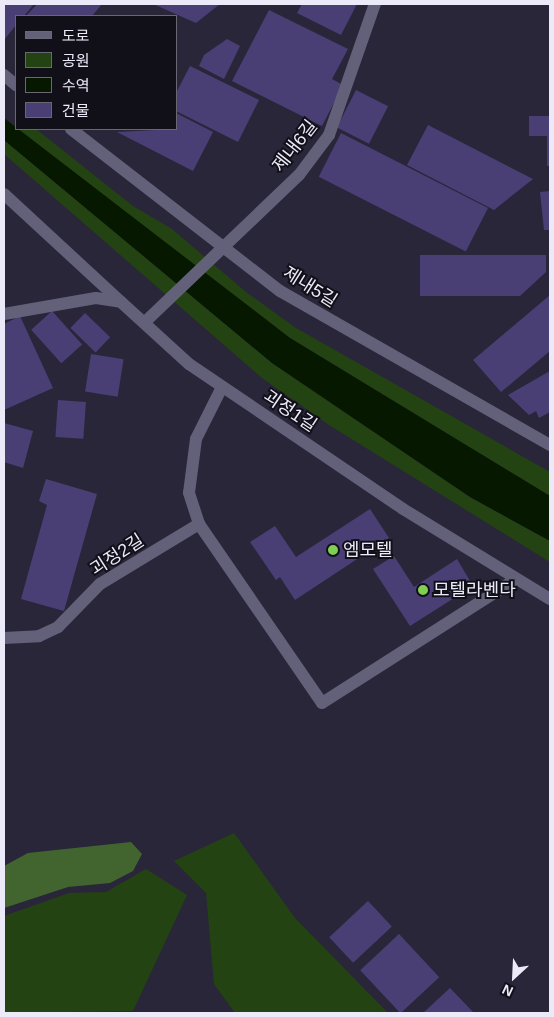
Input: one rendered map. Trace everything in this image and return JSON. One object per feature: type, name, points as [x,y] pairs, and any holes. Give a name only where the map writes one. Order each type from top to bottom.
[{"type":"street","name":"제내6길","points":[[145,322],[160,304],[299,176],[329,135],[375,4]]},
{"type":"street","points":[[4,75],[15,84]]},
{"type":"street","name":"제내5길","points":[[72,130],[280,291],[550,445]]},
{"type":"street","name":"괴정1길","points":[[4,194],[189,364],[516,579],[550,599]]},
{"type":"street","points":[[4,314],[96,298],[121,302]]},
{"type":"street","points":[[222,387],[196,439],[189,493],[199,524],[322,703],[516,579]]},
{"type":"street","name":"괴정2길","points":[[4,638],[39,636],[58,627],[100,584],[199,524]]},
{"type":"green space","points":[[18,130],[37,130],[133,206],[172,229],[246,292],[296,328],[550,472],[550,496],[290,338]]},
{"type":"green space","points":[[4,140],[272,363],[470,497],[550,541],[550,562],[329,425],[262,378],[4,154]]},
{"type":"green space","points":[[234,833],[295,918],[388,1013],[235,1013],[214,984],[206,893],[174,861]]},
{"type":"green space","points":[[131,842],[142,854],[133,871],[110,883],[68,887],[4,908],[4,866],[28,853]]},
{"type":"green space","points":[[146,869],[187,895],[133,1011],[4,1013],[4,916],[69,893],[106,892]]},
{"type":"water","points":[[4,118],[15,126],[15,130],[20,130],[290,338],[550,496],[550,541],[470,497],[272,363],[4,140]]},
{"type":"building","points":[[4,4],[34,4],[25,15],[15,15],[15,26],[4,40]]},
{"type":"building","points":[[37,4],[102,4],[93,15],[27,15]]},
{"type":"building","points":[[153,4],[220,4],[196,23]]},
{"type":"building","points":[[302,4],[357,4],[341,35],[297,13]]},
{"type":"building","points":[[269,10],[348,49],[332,79],[343,85],[322,126],[232,81]]},
{"type":"building","points":[[227,39],[240,46],[224,79],[199,66],[204,55]]},
{"type":"building","points":[[190,66],[259,100],[238,142],[178,112],[178,89]]},
{"type":"building","points":[[356,90],[388,106],[369,144],[337,127]]},
{"type":"building","points":[[178,114],[213,132],[193,171],[117,132],[178,130]]},
{"type":"building","points":[[529,116],[550,116],[550,166],[547,166],[547,136],[529,136]]},
{"type":"building","points":[[428,125],[533,179],[494,210],[407,165]]},
{"type":"building","points":[[341,133],[488,208],[466,252],[319,177]]},
{"type":"building","points":[[550,191],[550,230],[544,230],[540,192]]},
{"type":"building","points":[[420,255],[546,255],[546,272],[520,296],[420,296]]},
{"type":"building","points":[[550,295],[550,351],[501,392],[473,360]]},
{"type":"building","points":[[52,311],[82,344],[61,363],[31,330]]},
{"type":"building","points":[[85,313],[110,337],[96,352],[70,328]]},
{"type":"building","points":[[20,316],[53,388],[4,410],[4,324]]},
{"type":"building","points":[[91,354],[124,359],[118,397],[85,392]]},
{"type":"building","points":[[550,371],[550,412],[539,418],[536,411],[529,415],[508,395]]},
{"type":"building","points":[[58,400],[86,402],[83,439],[55,437]]},
{"type":"building","points":[[4,423],[33,431],[23,468],[4,462]]},
{"type":"building","points":[[46,479],[97,494],[64,611],[21,599],[47,505],[39,501]]},
{"type":"building","points":[[370,509],[389,538],[295,600],[280,577],[276,580],[250,542],[275,526],[296,557]]},
{"type":"building","points":[[394,556],[414,587],[457,559],[473,586],[410,626],[373,569]]},
{"type":"building","points":[[368,901],[392,927],[353,963],[329,937]]},
{"type":"building","points":[[399,934],[439,977],[400,1013],[360,970]]},
{"type":"building","points":[[450,988],[474,1013],[423,1013]]},
{"type":"place","name":"엠모텔","points":[[333,550]]},
{"type":"place","name":"모텔라벤다","points":[[423,590]]}]
